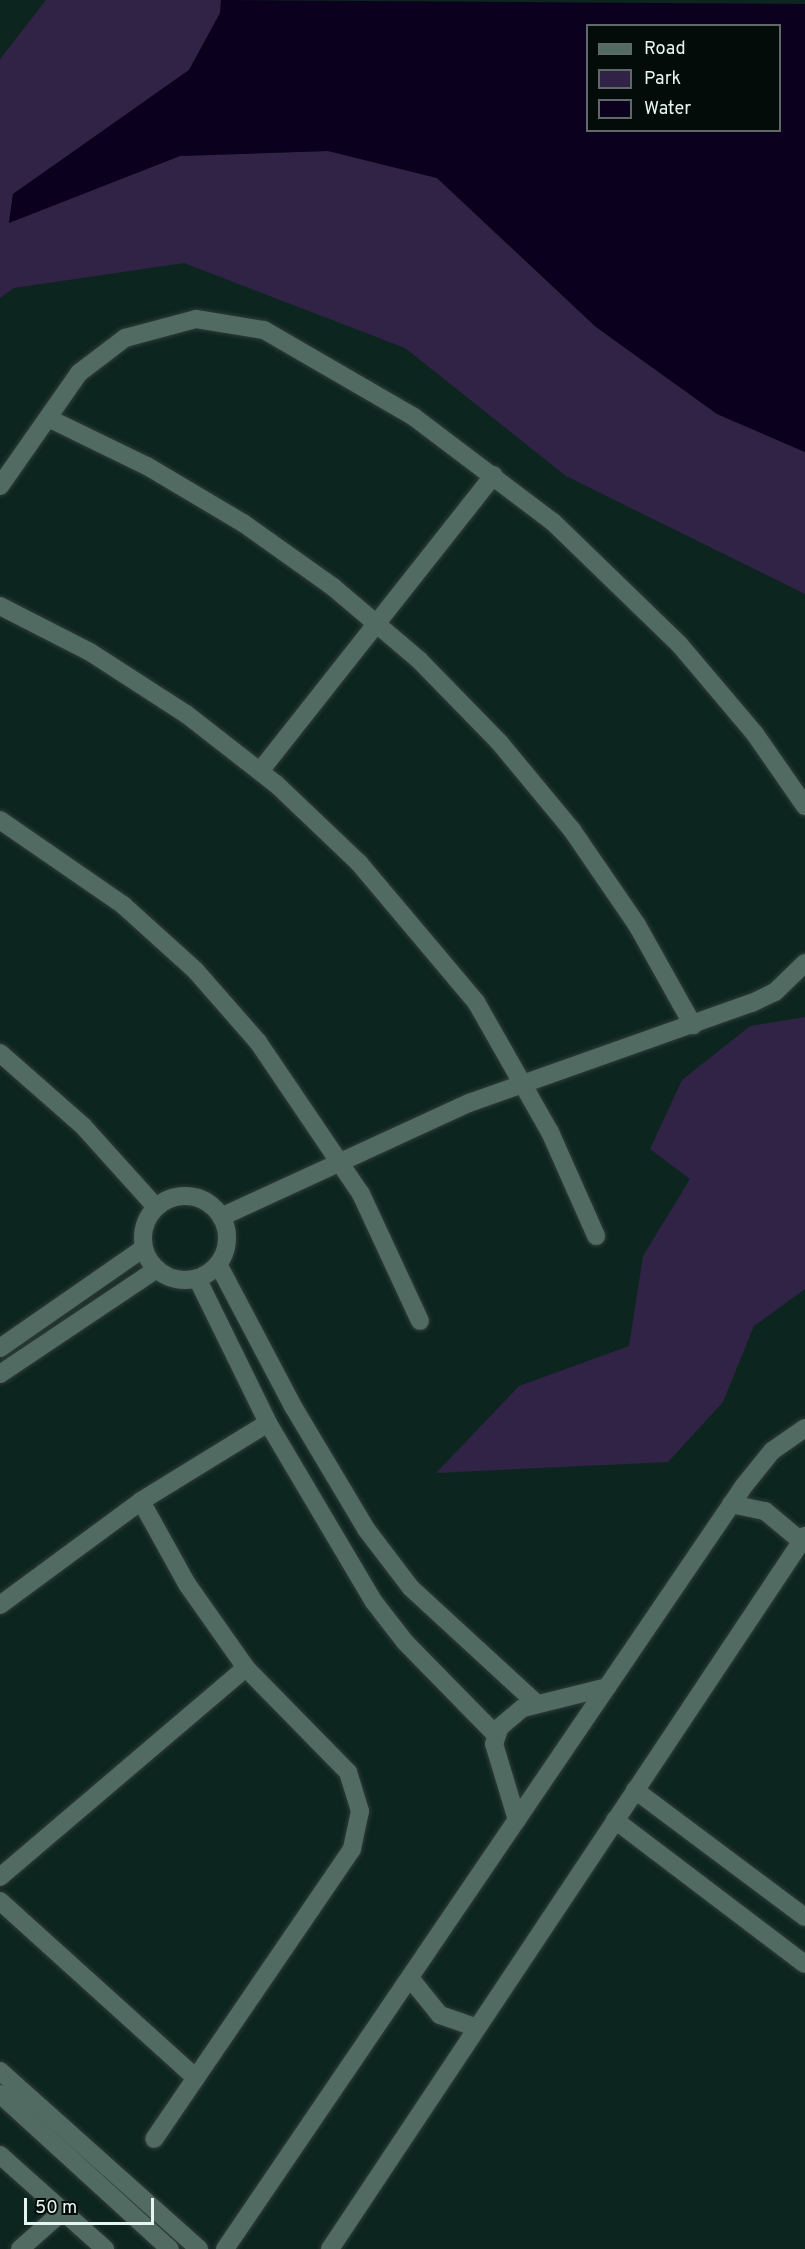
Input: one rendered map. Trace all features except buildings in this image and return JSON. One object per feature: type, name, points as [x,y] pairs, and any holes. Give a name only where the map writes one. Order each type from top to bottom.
[{"type":"street","points":[[0,486],[79,373],[125,338],[179,321],[231,321],[264,330],[335,369],[494,475],[638,602],[718,689],[797,785],[805,806]]},
{"type":"street","points":[[48,418],[147,466],[243,523],[375,622],[468,708],[558,812],[637,925],[693,1025]]},
{"type":"street","points":[[260,771],[375,622],[494,475]]},
{"type":"street","points":[[0,606],[138,682],[260,771],[360,863],[420,930],[476,1002],[524,1082],[596,1236]]},
{"type":"street","points":[[0,820],[93,882],[195,970],[273,1061],[339,1160],[381,1230],[420,1321]]},
{"type":"street","points":[[221,1217],[339,1160],[524,1082],[693,1025],[775,992],[805,963]]},
{"type":"street","points":[[0,1053],[83,1125],[156,1207]]},
{"type":"street","points":[[190,1196],[221,1217],[226,1241],[218,1264],[197,1278],[172,1278],[157,1269],[144,1248],[144,1229],[156,1207],[190,1196]]},
{"type":"street","points":[[1,1346],[144,1248]]},
{"type":"street","points":[[218,1264],[294,1408],[366,1529],[417,1594],[536,1703]]},
{"type":"street","points":[[0,1374],[157,1269]]},
{"type":"street","points":[[197,1278],[268,1423],[374,1602],[496,1736],[501,1774],[517,1820]]},
{"type":"street","points":[[0,1605],[141,1501],[268,1423]]},
{"type":"street","points":[[225,2249],[731,1504],[761,1462],[805,1428]]},
{"type":"street","points":[[141,1501],[187,1584],[246,1668],[348,1772],[358,1797],[359,1824],[351,1849],[154,2139]]},
{"type":"street","points":[[330,2249],[803,1539],[775,1516],[731,1504]]},
{"type":"street","points":[[0,1876],[246,1668]]},
{"type":"street","points":[[496,1736],[509,1718],[536,1703],[607,1687]]},
{"type":"street","points":[[635,1790],[805,1917]]},
{"type":"street","points":[[615,1820],[805,1964]]},
{"type":"street","points":[[0,1901],[195,2078]]},
{"type":"street","points":[[410,1978],[440,2014],[477,2028]]},
{"type":"street","points":[[0,2071],[199,2249]]},
{"type":"street","points":[[0,2094],[170,2249]]},
{"type":"street","points":[[0,2155],[105,2249]]},
{"type":"street","points":[[20,2249],[63,2211]]},
{"type":"green space","points":[[46,0],[221,0],[220,13],[189,70],[13,194],[9,222],[180,156],[328,151],[437,178],[596,327],[717,414],[805,452],[805,594],[566,476],[405,348],[184,263],[14,288],[0,298],[0,59]]},
{"type":"green space","points":[[805,1017],[805,1289],[754,1326],[723,1402],[668,1462],[436,1473],[519,1386],[629,1346],[643,1256],[690,1179],[650,1149],[682,1080],[750,1026]]},
{"type":"water","points":[[221,0],[805,4],[805,452],[717,414],[596,327],[437,178],[328,151],[180,156],[9,223],[13,194],[189,70],[220,13]]}]
